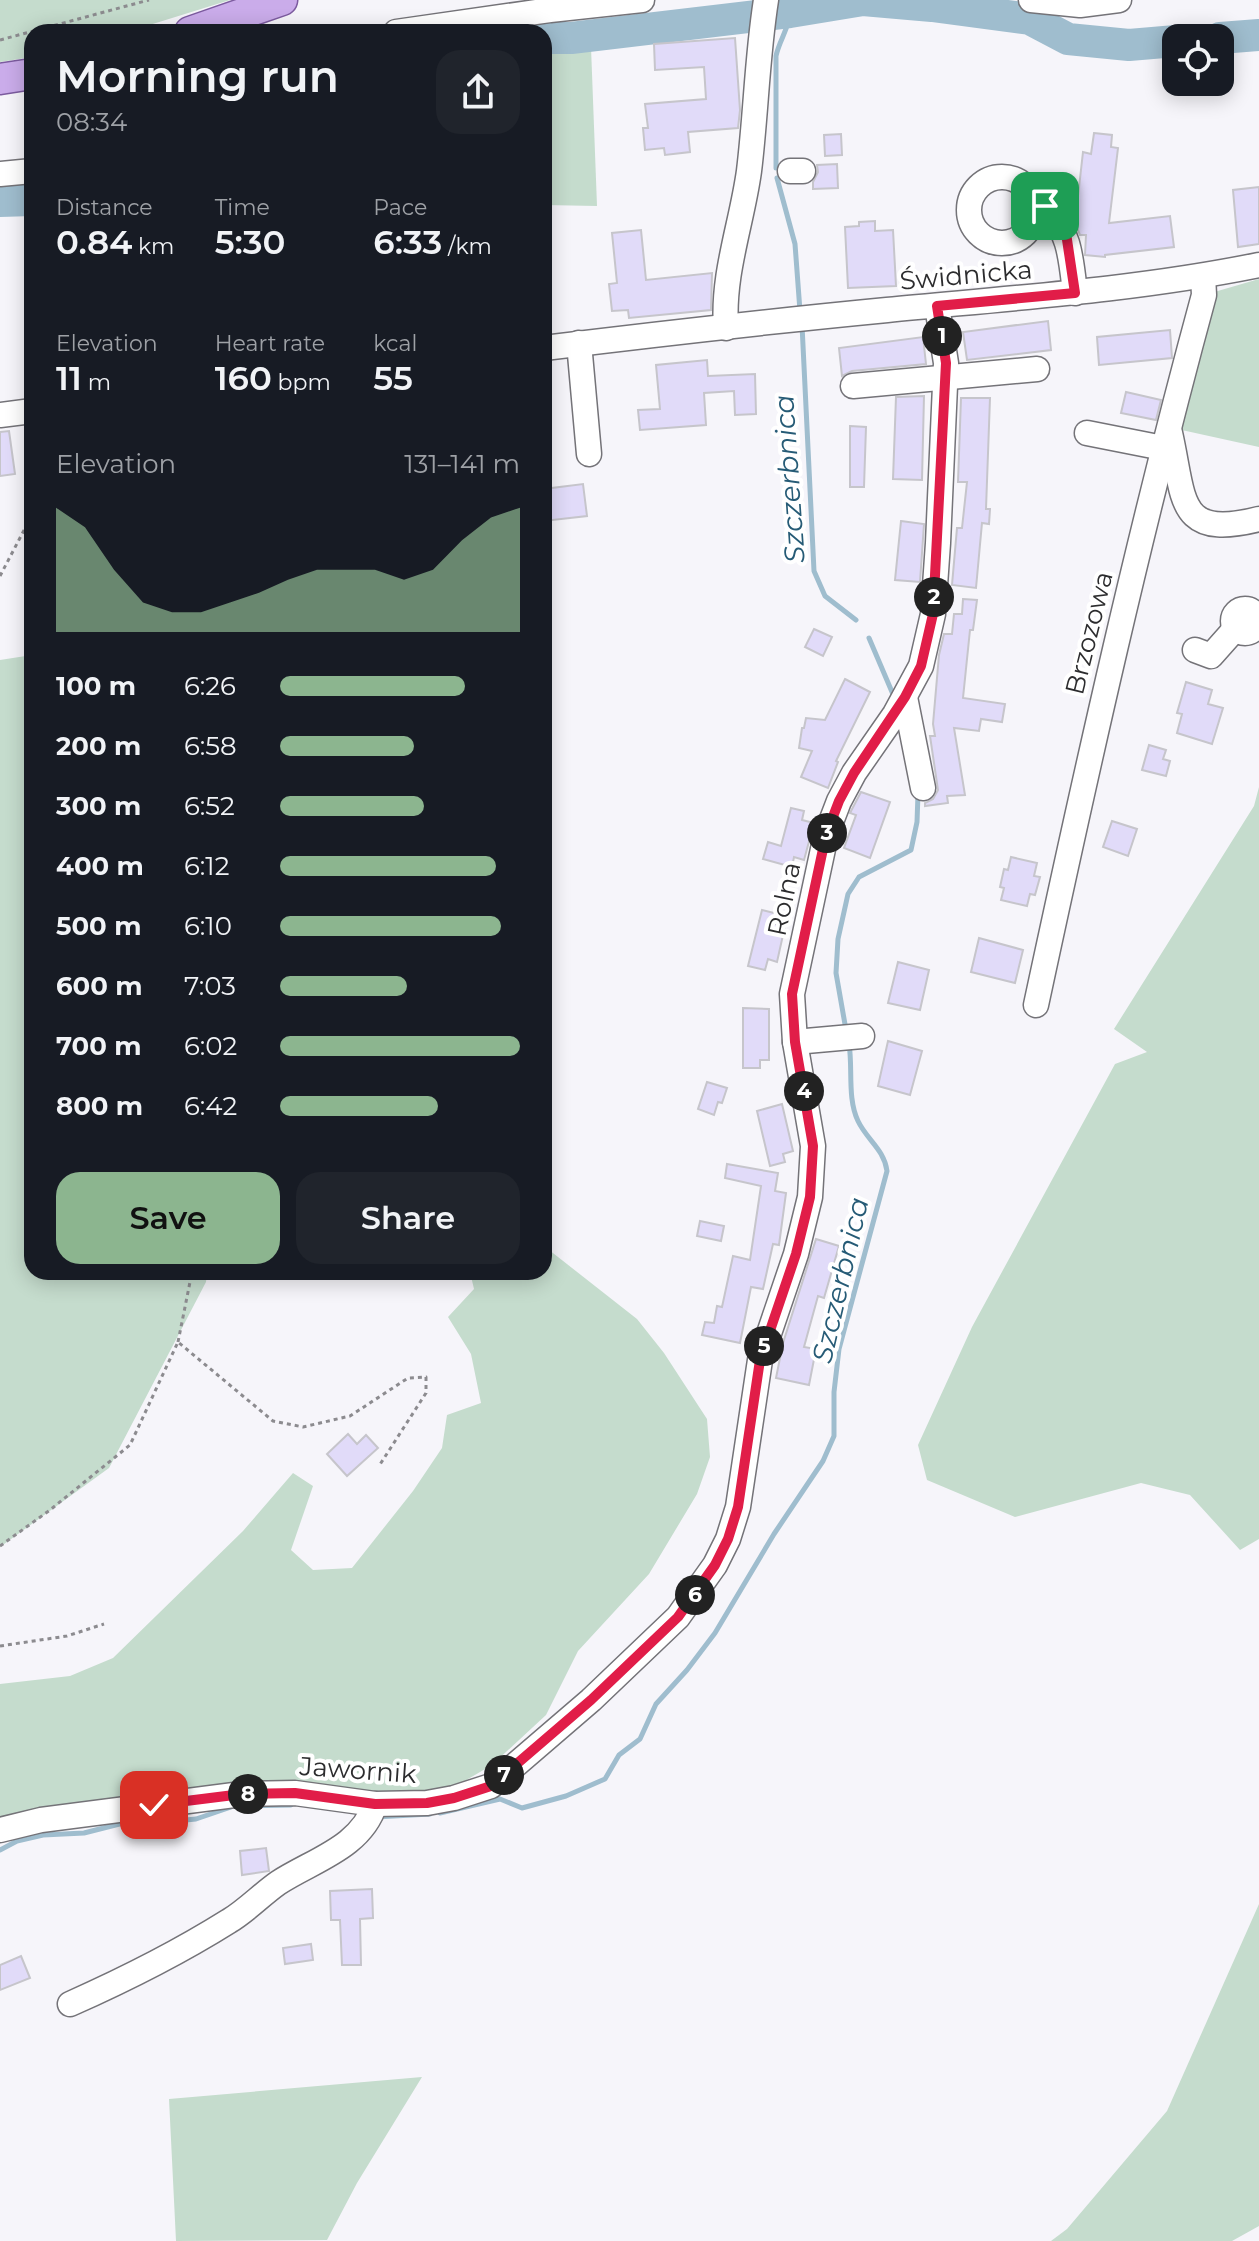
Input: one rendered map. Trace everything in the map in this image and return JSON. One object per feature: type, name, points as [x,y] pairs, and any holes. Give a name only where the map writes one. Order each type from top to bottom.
[{"type":"main road","points":[[213,24],[282,0]]},
{"type":"main road","points":[[0,79],[24,75]]},
{"type":"street","points":[[451,24],[642,0]]},
{"type":"street","points":[[726,328],[724,307],[731,259],[778,172],[762,27],[766,0]]},
{"type":"street","points":[[1031,0],[1080,5],[1119,0]]},
{"type":"street","points":[[0,174],[24,172]]},
{"type":"street","points":[[1035,206],[1045,206],[1066,233],[1075,293]]},
{"type":"street","name":"Świdnicka","points":[[552,347],[1075,293],[1203,276],[1259,265]]},
{"type":"street","name":"Brzozowa","points":[[1036,1005],[1102,698],[1204,295],[1203,276]]},
{"type":"street","name":"Rolna","points":[[749,1425],[760,1360],[796,1254],[810,1197],[813,1146],[795,1042],[792,994],[826,835],[854,773],[900,706],[921,666],[933,614],[946,363],[937,306]]},
{"type":"street","points":[[579,343],[589,454]]},
{"type":"street","points":[[853,386],[1037,369]]},
{"type":"street","points":[[0,415],[24,412]]},
{"type":"street","points":[[1087,433],[1166,438],[1185,499],[1194,516],[1211,525],[1231,526],[1259,519]]},
{"type":"street","points":[[1195,650],[1211,656],[1235,629],[1233,617],[1238,610],[1256,610]]},
{"type":"street","points":[[900,706],[923,788]]},
{"type":"street","points":[[795,1042],[862,1036]]},
{"type":"street","name":"Jawornik","points":[[0,1830],[41,1820],[242,1794],[295,1793],[375,1804],[427,1803],[463,1796],[491,1786],[591,1700],[678,1617],[709,1574],[728,1539],[738,1507],[749,1425]]},
{"type":"street","points":[[70,2004],[127,1978],[232,1920],[278,1883],[348,1843],[370,1820],[375,1804]]},
{"type":"path","points":[[60,24],[149,0]]},
{"type":"path","points":[[0,40],[24,34]]},
{"type":"path","points":[[0,576],[24,530]]},
{"type":"path","points":[[0,1546],[130,1445],[178,1342],[190,1280]]},
{"type":"path","points":[[178,1342],[273,1421],[303,1427],[350,1416],[408,1378],[426,1377],[426,1393],[379,1466]]},
{"type":"path","points":[[0,1646],[67,1636],[104,1624]]},
{"type":"green space","points":[[0,0],[230,0],[153,24],[24,24],[24,58],[0,62]]},
{"type":"green space","points":[[552,38],[571,38],[591,47],[597,206],[552,205]]},
{"type":"green space","points":[[1259,279],[1259,447],[1168,427],[1204,295]]},
{"type":"green space","points":[[24,656],[24,1280],[206,1280],[109,1468],[0,1547],[0,660]]},
{"type":"green space","points":[[1259,787],[1259,1539],[1240,1550],[1190,1495],[1141,1483],[1015,1517],[927,1480],[918,1445],[972,1327],[1115,1064],[1147,1052],[1114,1029],[1254,806]]},
{"type":"green space","points":[[552,1252],[637,1319],[664,1353],[707,1419],[710,1457],[697,1494],[649,1574],[578,1651],[546,1715],[492,1765],[427,1803],[304,1794],[0,1836],[0,1684],[70,1676],[113,1658],[243,1531],[293,1473],[313,1486],[291,1550],[313,1570],[352,1568],[413,1491],[442,1448],[447,1415],[481,1403],[471,1354],[448,1317],[474,1289],[472,1280],[552,1280]]},
{"type":"green space","points":[[1259,1904],[1259,2226],[1232,2241],[1051,2241],[1067,2229],[1167,2111]]},
{"type":"green space","points":[[422,2077],[357,2183],[327,2240],[176,2241],[169,2099]]},
{"type":"building","points":[[735,38],[740,110],[738,128],[688,132],[690,152],[665,155],[664,148],[645,150],[643,128],[648,128],[645,104],[706,99],[704,67],[655,70],[654,44]]},
{"type":"building","points":[[1094,133],[1112,135],[1111,147],[1118,148],[1109,223],[1170,216],[1174,247],[1105,257],[1085,255],[1086,235],[1080,235],[1075,223],[1083,152],[1091,154]]},
{"type":"building","points":[[841,134],[842,155],[825,156],[824,135]]},
{"type":"building","points":[[837,164],[838,188],[813,189],[817,165]]},
{"type":"building","points":[[1259,187],[1259,244],[1238,247],[1233,190]]},
{"type":"building","points":[[875,221],[875,231],[893,230],[896,286],[848,288],[845,227]]},
{"type":"building","points":[[641,230],[646,280],[712,273],[711,310],[629,318],[628,310],[612,311],[609,284],[617,283],[612,233]]},
{"type":"building","points":[[1048,321],[1051,350],[967,360],[963,332]]},
{"type":"building","points":[[1170,330],[1172,358],[1099,365],[1097,337]]},
{"type":"building","points":[[923,337],[926,364],[852,371],[842,376],[839,348]]},
{"type":"building","points":[[707,360],[708,376],[755,374],[756,414],[735,415],[734,391],[704,393],[706,425],[640,430],[638,410],[660,409],[656,365]]},
{"type":"building","points":[[1126,392],[1161,400],[1156,420],[1121,413]]},
{"type":"building","points":[[924,396],[922,480],[893,479],[896,397]]},
{"type":"building","points":[[961,398],[990,398],[986,509],[990,509],[989,524],[982,523],[976,588],[952,585],[957,528],[962,528],[967,482],[958,482]]},
{"type":"building","points":[[850,426],[866,427],[864,487],[850,487]]},
{"type":"building","points":[[9,431],[15,474],[0,476],[0,432]]},
{"type":"building","points":[[583,484],[587,516],[552,520],[552,488]]},
{"type":"building","points":[[901,521],[924,524],[920,582],[895,580]]},
{"type":"building","points":[[963,599],[977,600],[973,630],[970,630],[963,698],[1005,704],[1002,722],[981,719],[979,731],[954,728],[965,795],[947,796],[948,803],[925,806],[938,790],[930,736],[935,736],[933,724],[939,655],[944,634],[952,634],[954,614],[962,614]]},
{"type":"building","points":[[814,629],[832,637],[823,656],[805,647]]},
{"type":"building","points":[[845,679],[870,692],[836,761],[828,788],[801,777],[812,751],[799,748],[802,728],[806,718],[825,720]]},
{"type":"building","points":[[1186,682],[1212,690],[1208,704],[1223,708],[1212,744],[1177,733],[1182,714],[1177,713]]},
{"type":"building","points":[[1149,745],[1166,750],[1163,759],[1170,761],[1166,776],[1142,770]]},
{"type":"building","points":[[861,792],[890,802],[870,858],[844,848],[856,815],[850,813]]},
{"type":"building","points":[[791,808],[804,811],[802,820],[814,823],[804,860],[794,857],[792,867],[763,859],[768,842],[781,846]]},
{"type":"building","points":[[1112,821],[1137,829],[1128,856],[1103,847]]},
{"type":"building","points":[[1011,857],[1037,863],[1034,876],[1040,877],[1035,895],[1030,894],[1027,906],[1001,900],[1004,869],[1008,870]]},
{"type":"building","points":[[762,910],[778,914],[776,924],[785,926],[777,962],[768,959],[765,970],[748,966]]},
{"type":"building","points":[[979,938],[1023,950],[1015,983],[971,972]]},
{"type":"building","points":[[898,962],[929,970],[920,1010],[888,1003]]},
{"type":"building","points":[[743,1008],[769,1009],[769,1060],[760,1060],[760,1068],[743,1068]]},
{"type":"building","points":[[888,1041],[922,1051],[910,1095],[878,1086]]},
{"type":"building","points":[[707,1082],[727,1088],[714,1115],[698,1109]]},
{"type":"building","points":[[782,1104],[793,1151],[783,1154],[785,1162],[770,1166],[757,1111]]},
{"type":"building","points":[[727,1164],[778,1173],[775,1191],[786,1193],[779,1245],[773,1244],[763,1289],[751,1287],[740,1343],[702,1335],[705,1322],[714,1323],[717,1306],[722,1307],[733,1256],[750,1260],[761,1186],[725,1178]]},
{"type":"building","points":[[700,1221],[724,1226],[721,1241],[697,1236]]},
{"type":"building","points":[[816,1239],[839,1246],[824,1298],[818,1296],[804,1347],[816,1349],[809,1385],[776,1378],[783,1343]]},
{"type":"building","points":[[348,1434],[357,1444],[366,1435],[378,1448],[347,1476],[327,1454]]},
{"type":"building","points":[[266,1848],[269,1871],[242,1875],[240,1851]]},
{"type":"building","points":[[372,1889],[373,1918],[360,1919],[361,1965],[342,1965],[340,1920],[331,1920],[330,1891]]},
{"type":"building","points":[[311,1944],[313,1960],[285,1964],[283,1948]]},
{"type":"building","points":[[21,1956],[30,1978],[0,1990],[0,1965]]},
{"type":"waterway","points":[[552,38],[790,12],[863,0],[1030,19],[1068,39],[1129,45],[1162,42]]},
{"type":"waterway","name":"Szczerbnica","points":[[776,168],[776,56],[790,12]]},
{"type":"waterway","points":[[1234,37],[1259,35]]},
{"type":"waterway","name":"Szczerbnica","points":[[777,178],[795,244],[800,311]]},
{"type":"waterway","points":[[0,201],[24,200]]},
{"type":"waterway","name":"Szczerbnica","points":[[802,325],[814,571],[825,596],[856,620]]},
{"type":"waterway","name":"Szczerbnica","points":[[869,638],[895,699]]},
{"type":"waterway","name":"Szczerbnica","points":[[846,1030],[836,973],[838,939],[848,894],[859,877],[911,850],[917,822],[918,794]]},
{"type":"waterway","name":"Szczerbnica","points":[[440,1813],[500,1799],[522,1808],[566,1796],[605,1779],[619,1755],[640,1739],[656,1704],[715,1633],[774,1534],[823,1461],[834,1436],[834,1392],[839,1349],[887,1171],[879,1151],[862,1128],[855,1112],[849,1044]]},
{"type":"waterway","name":"Szczerbnica","points":[[0,1850],[17,1841],[43,1835],[84,1833],[147,1817],[165,1822],[196,1819],[234,1806],[291,1805]]},
{"type":"waterway","name":"Szczerbnica","points":[[376,1817],[430,1814]]},
{"type":"route","points":[[154,1805],[242,1794],[295,1793],[375,1804],[427,1803],[491,1786],[591,1700],[678,1617],[715,1565],[728,1539],[738,1507],[760,1360],[796,1254],[810,1197],[813,1146],[795,1042],[792,994],[826,835],[854,773],[895,714],[921,666],[933,614],[946,363],[937,306],[1075,293],[1066,233],[1045,206]]}]
